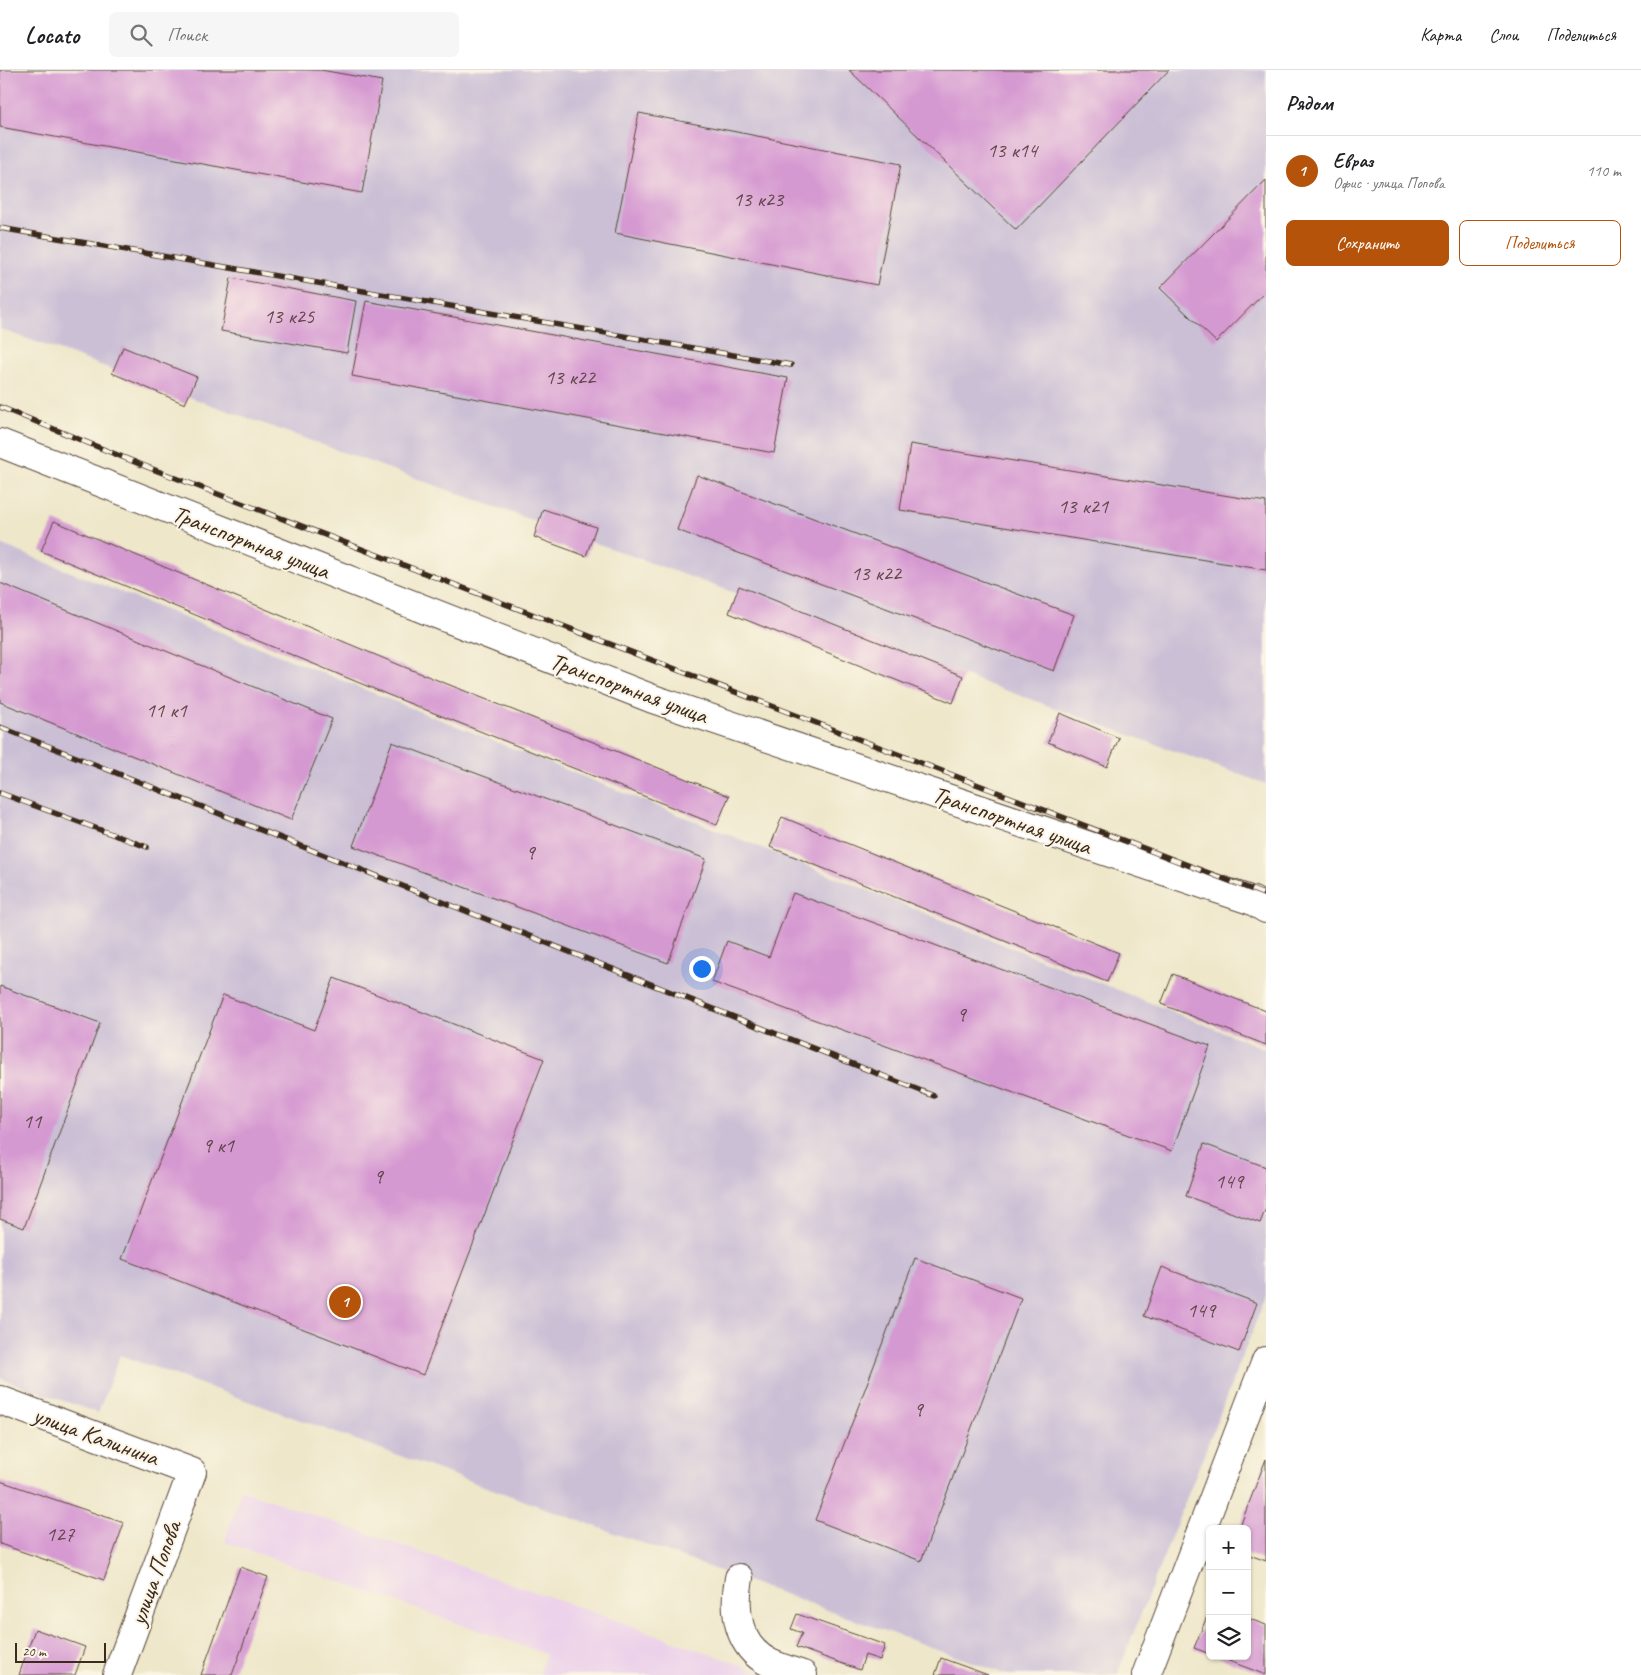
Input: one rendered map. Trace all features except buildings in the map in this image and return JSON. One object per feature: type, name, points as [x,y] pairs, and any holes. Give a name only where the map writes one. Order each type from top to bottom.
[{"type":"street","name":"Транспортная улица","points":[[0,443],[653,699],[1253,901],[1266,909]]},
{"type":"street","points":[[1146,1675],[1266,1361]]},
{"type":"street","name":"улица Калинина","points":[[0,1400],[192,1472]]},
{"type":"street","name":"улица Попова","points":[[117,1675],[192,1472]]},
{"type":"street","points":[[739,1578],[736,1594],[737,1616],[740,1631],[751,1650],[768,1662],[803,1675]]},
{"type":"shaded area","points":[[0,70],[1266,70],[1266,784],[0,329]]},
{"type":"shaded area","points":[[0,544],[1266,1049],[1266,1296],[1117,1675],[1008,1675],[120,1355],[98,1413],[0,1378]]},
{"type":"shaded area","points":[[241,1490],[769,1675],[539,1675],[546,1654],[225,1542]]},
{"type":"railway","points":[[0,228],[791,365]]},
{"type":"railway","points":[[0,407],[142,465],[1266,895]]},
{"type":"railway","points":[[0,727],[934,1096]]},
{"type":"railway","points":[[0,793],[147,847]]},
{"type":"place","name":"Евраз","points":[[345,1302]]}]
